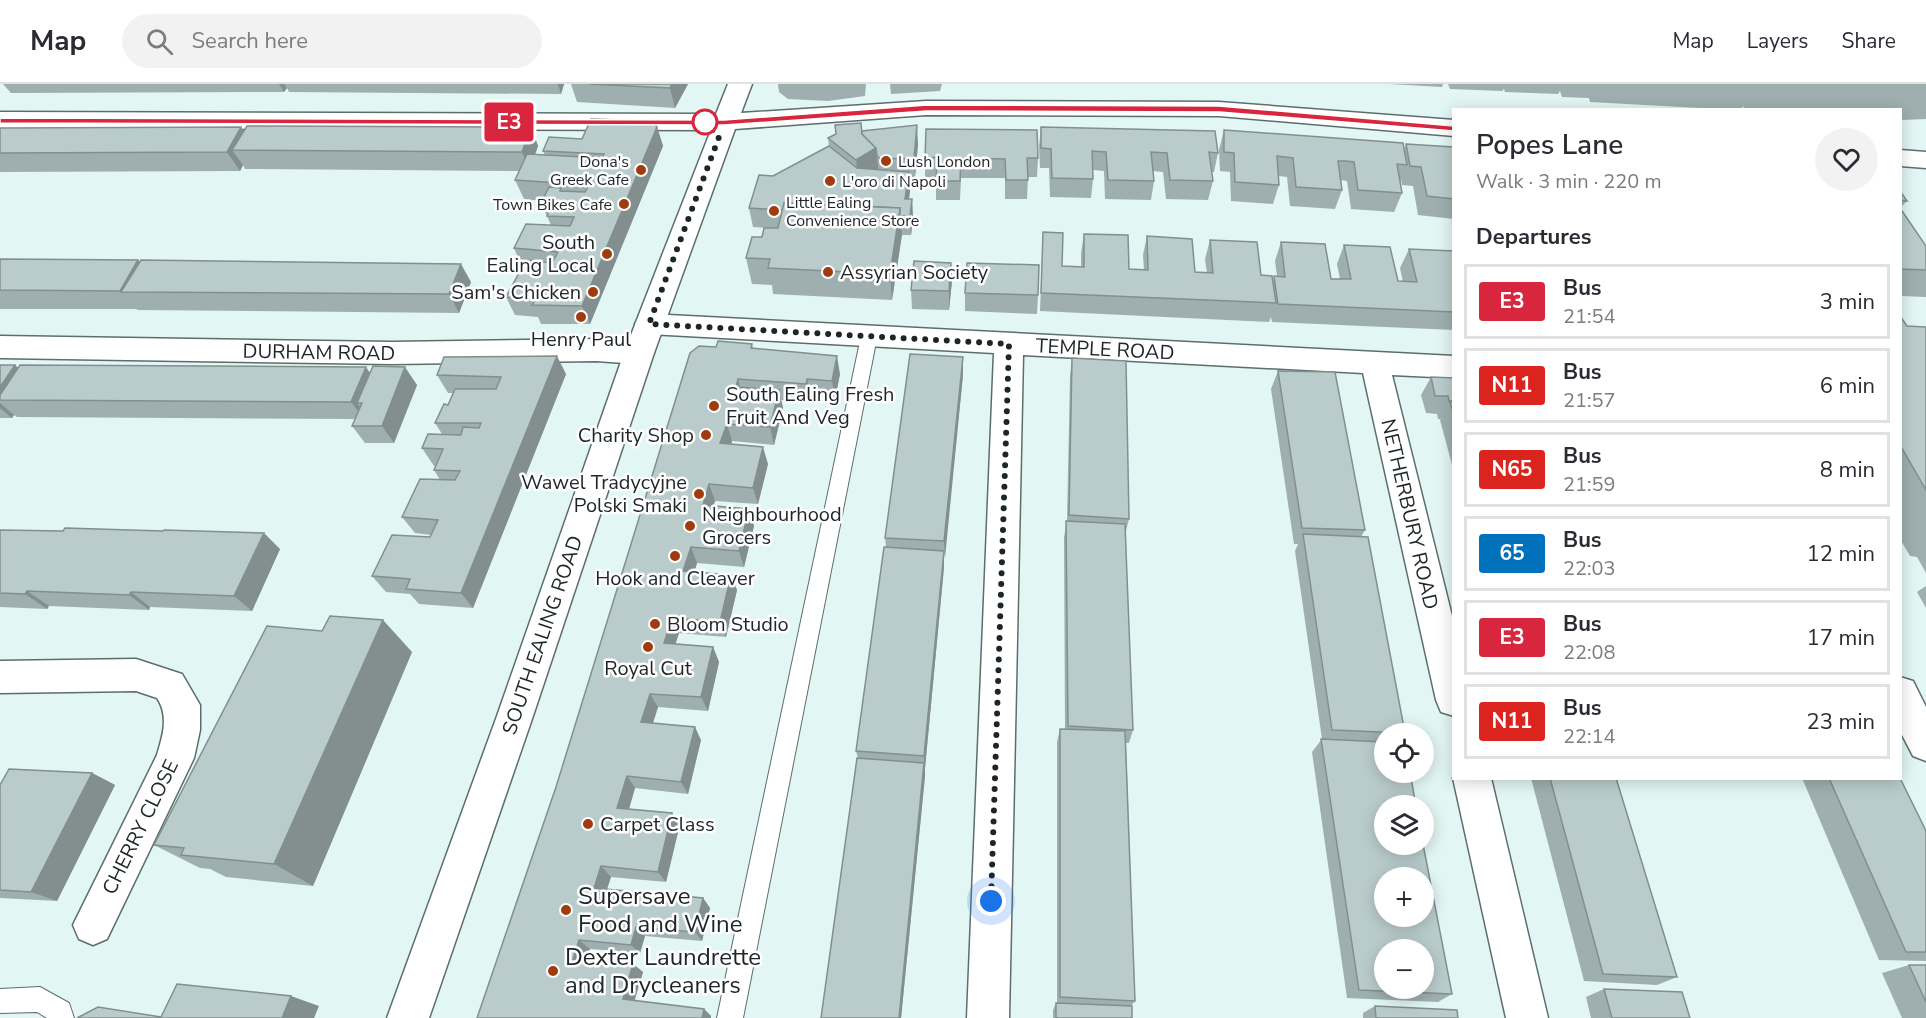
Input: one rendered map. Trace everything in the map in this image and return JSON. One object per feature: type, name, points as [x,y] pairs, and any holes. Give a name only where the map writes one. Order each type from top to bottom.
[{"type":"street","name":"SOUTH EALING ROAD","points":[[408,1018],[515,716],[644,338],[740,84]]},
{"type":"street","points":[[0,120],[724,122],[927,108],[1219,109],[1452,128]]},
{"type":"street","points":[[1902,158],[1926,160]]},
{"type":"street","name":"TEMPLE ROAD","points":[[644,338],[869,337],[1452,367]]},
{"type":"street","name":"DURHAM ROAD","points":[[0,347],[392,353],[596,350],[644,338]]},
{"type":"street","points":[[988,1018],[1009,344]]},
{"type":"street","name":"NETHERBURY ROAD","points":[[1375,363],[1452,691]]},
{"type":"street","name":"CHERRY CLOSE","points":[[0,676],[136,675],[169,685],[182,705],[182,730],[175,758],[93,925]]},
{"type":"street","points":[[1902,680],[1926,681]]},
{"type":"street","points":[[1902,697],[1926,744]]},
{"type":"street","points":[[1472,780],[1527,1018]]},
{"type":"lane","points":[[730,1018],[869,337]]},
{"type":"lane","points":[[0,1001],[40,999],[60,1012],[61,1018]]},
{"type":"building","points":[[589,84],[672,84],[670,88]]},
{"type":"building","points":[[591,119],[652,121],[657,127],[582,306],[532,305],[536,299],[506,297],[526,260],[552,263],[558,252],[514,248],[526,224],[570,226],[574,217],[547,216],[552,203],[541,203],[549,187],[561,188],[560,191],[585,192],[589,185],[515,180],[527,154],[602,158],[604,154],[543,151],[549,137],[582,139]]},
{"type":"building","points":[[861,123],[862,134],[876,148],[856,160],[828,138],[836,134],[835,125]]},
{"type":"building","points":[[917,125],[914,158],[881,159],[877,156],[876,148],[862,134],[862,131]]},
{"type":"building","points":[[247,126],[531,127],[522,152],[232,150]]},
{"type":"building","points":[[241,127],[227,152],[0,153],[0,128]]},
{"type":"building","points":[[1041,127],[1215,131],[1218,153],[1209,152],[1213,181],[1170,180],[1167,153],[1151,152],[1154,181],[1108,180],[1106,152],[1092,151],[1093,179],[1052,178],[1051,149],[1041,148]]},
{"type":"building","points":[[926,129],[1037,130],[1038,158],[1027,158],[1028,180],[1006,180],[1005,159],[961,158],[960,181],[936,181],[937,157],[925,158]]},
{"type":"building","points":[[1224,130],[1403,143],[1407,165],[1397,164],[1402,193],[1358,190],[1354,162],[1346,161],[1338,161],[1342,190],[1296,187],[1293,158],[1277,156],[1279,185],[1235,182],[1234,153],[1224,152]]},
{"type":"building","points":[[1406,144],[1452,147],[1452,199],[1427,196],[1421,167],[1410,166]]},
{"type":"building","points":[[829,146],[857,168],[909,172],[905,199],[912,199],[910,216],[900,216],[900,208],[784,203],[783,210],[749,208],[759,175],[773,176]]},
{"type":"building","points":[[784,203],[900,208],[890,274],[768,268],[770,259],[746,258],[752,237],[762,237],[764,228],[778,228]]},
{"type":"building","points":[[1902,211],[1926,246],[1926,270],[1902,269]]},
{"type":"building","points":[[1043,232],[1063,233],[1062,266],[1084,267],[1084,234],[1128,235],[1129,269],[1148,270],[1147,236],[1192,239],[1195,272],[1213,273],[1210,240],[1257,242],[1261,275],[1272,276],[1276,303],[1041,293]]},
{"type":"building","points":[[1281,242],[1325,244],[1331,279],[1351,279],[1344,245],[1390,247],[1398,281],[1417,282],[1409,249],[1452,251],[1452,312],[1278,304],[1274,276],[1285,277]]},
{"type":"building","points":[[0,259],[138,260],[120,291],[0,290]]},
{"type":"building","points":[[141,260],[461,264],[449,294],[121,292]]},
{"type":"building","points":[[914,261],[951,263],[949,291],[911,290]]},
{"type":"building","points":[[967,263],[1039,265],[1038,295],[965,293]]},
{"type":"building","points":[[1902,319],[1907,326],[1926,327],[1926,490],[1902,448]]},
{"type":"building","points":[[718,341],[752,344],[751,348],[837,356],[832,381],[807,379],[806,384],[738,379],[736,387],[779,390],[770,427],[727,424],[720,443],[763,447],[753,488],[709,484],[703,505],[749,509],[739,551],[691,547],[683,571],[731,575],[720,622],[672,618],[664,643],[713,647],[701,697],[650,694],[641,722],[695,727],[681,782],[627,776],[617,808],[672,813],[658,872],[601,866],[594,888],[703,898],[695,932],[636,927],[631,945],[579,940],[573,959],[633,964],[623,999],[704,1009],[702,1018],[477,1018],[556,787],[690,353],[699,346],[716,347]]},
{"type":"building","points":[[910,354],[963,357],[944,541],[885,538]]},
{"type":"building","points":[[557,356],[461,593],[406,589],[410,579],[372,576],[392,535],[430,537],[438,520],[402,517],[420,479],[455,480],[460,471],[434,470],[443,449],[422,448],[428,434],[461,435],[463,427],[479,428],[481,423],[435,423],[444,404],[448,405],[455,389],[496,389],[501,377],[437,375],[444,357]]},
{"type":"building","points":[[1072,358],[1126,361],[1129,519],[1069,515]]},
{"type":"building","points":[[0,365],[15,365],[0,387]]},
{"type":"building","points":[[20,365],[366,367],[351,402],[0,400],[0,395]]},
{"type":"building","points":[[373,366],[405,367],[382,426],[352,426],[362,403],[357,403]]},
{"type":"building","points":[[1278,371],[1335,372],[1365,530],[1302,528]]},
{"type":"building","points":[[1431,377],[1452,378],[1452,401],[1449,401],[1448,396],[1435,396]]},
{"type":"building","points":[[1066,521],[1125,524],[1133,730],[1068,726]]},
{"type":"building","points":[[65,528],[264,533],[234,596],[131,592],[129,595],[27,591],[25,594],[0,593],[0,530],[63,531]]},
{"type":"building","points":[[1303,534],[1368,537],[1403,723],[1374,723],[1374,732],[1332,730]]},
{"type":"building","points":[[884,547],[944,551],[924,756],[856,751]]},
{"type":"building","points":[[330,616],[383,620],[274,864],[181,855],[184,848],[154,845],[267,626],[322,631]]},
{"type":"building","points":[[1060,729],[1125,731],[1135,1001],[1060,997]]},
{"type":"building","points":[[1321,739],[1374,742],[1374,783],[1412,783],[1414,795],[1374,795],[1374,855],[1425,855],[1427,867],[1374,867],[1374,927],[1434,927],[1434,901],[1452,994],[1434,993],[1434,939],[1374,939],[1374,991],[1359,990]]},
{"type":"building","points":[[857,758],[924,763],[899,1018],[821,1018]]},
{"type":"building","points":[[9,769],[92,773],[31,892],[0,890],[0,785]]},
{"type":"building","points":[[1551,780],[1617,780],[1677,977],[1603,974]]},
{"type":"building","points":[[1830,780],[1901,780],[1926,831],[1926,952],[1906,952]]},
{"type":"building","points":[[1909,965],[1926,965],[1926,1002]]},
{"type":"building","points":[[177,984],[291,996],[282,1018],[77,1018],[98,1007],[161,1017]]},
{"type":"building","points":[[1604,989],[1682,992],[1690,1018],[1612,1018]]},
{"type":"building","points":[[1056,1003],[1132,1006],[1132,1018],[1056,1018]]},
{"type":"building","points":[[1375,1006],[1457,1010],[1458,1018],[1376,1018]]},
{"type":"bus line","name":"E3","points":[[0,120],[724,122],[927,108],[1219,109],[1452,128]]},
{"type":"place","name":"Lush London","points":[[886,161]]},
{"type":"place","name":"Dona's Greek Cafe","points":[[641,170]]},
{"type":"place","name":"L'oro di Napoli","points":[[830,181]]},
{"type":"place","name":"Town Bikes Cafe","points":[[624,204]]},
{"type":"place","name":"Little Ealing Convenience Store","points":[[774,211]]},
{"type":"place","name":"South Ealing Local","points":[[607,254]]},
{"type":"place","name":"Assyrian Society","points":[[828,272]]},
{"type":"place","name":"Sam's Chicken","points":[[593,292]]},
{"type":"place","name":"Henry Paul","points":[[581,317]]},
{"type":"place","name":"South Ealing Fresh Fruit And Veg","points":[[714,406]]},
{"type":"place","name":"Charity Shop","points":[[706,435]]},
{"type":"place","name":"Wawel Tradycyjne Polski Smaki","points":[[699,494]]},
{"type":"place","name":"Neighbourhood Grocers","points":[[690,526]]},
{"type":"place","name":"Hook and Cleaver","points":[[675,556]]},
{"type":"place","name":"Bloom Studio","points":[[655,624]]},
{"type":"place","name":"Royal Cut","points":[[648,647]]},
{"type":"place","name":"Carpet Class","points":[[588,824]]},
{"type":"place","name":"Supersave Food and Wine","points":[[566,910]]},
{"type":"place","name":"Dexter Laundrette and Drycleaners","points":[[553,971]]},
{"type":"route","points":[[705,122],[719,137],[649,324],[1009,344],[991,901]]}]
